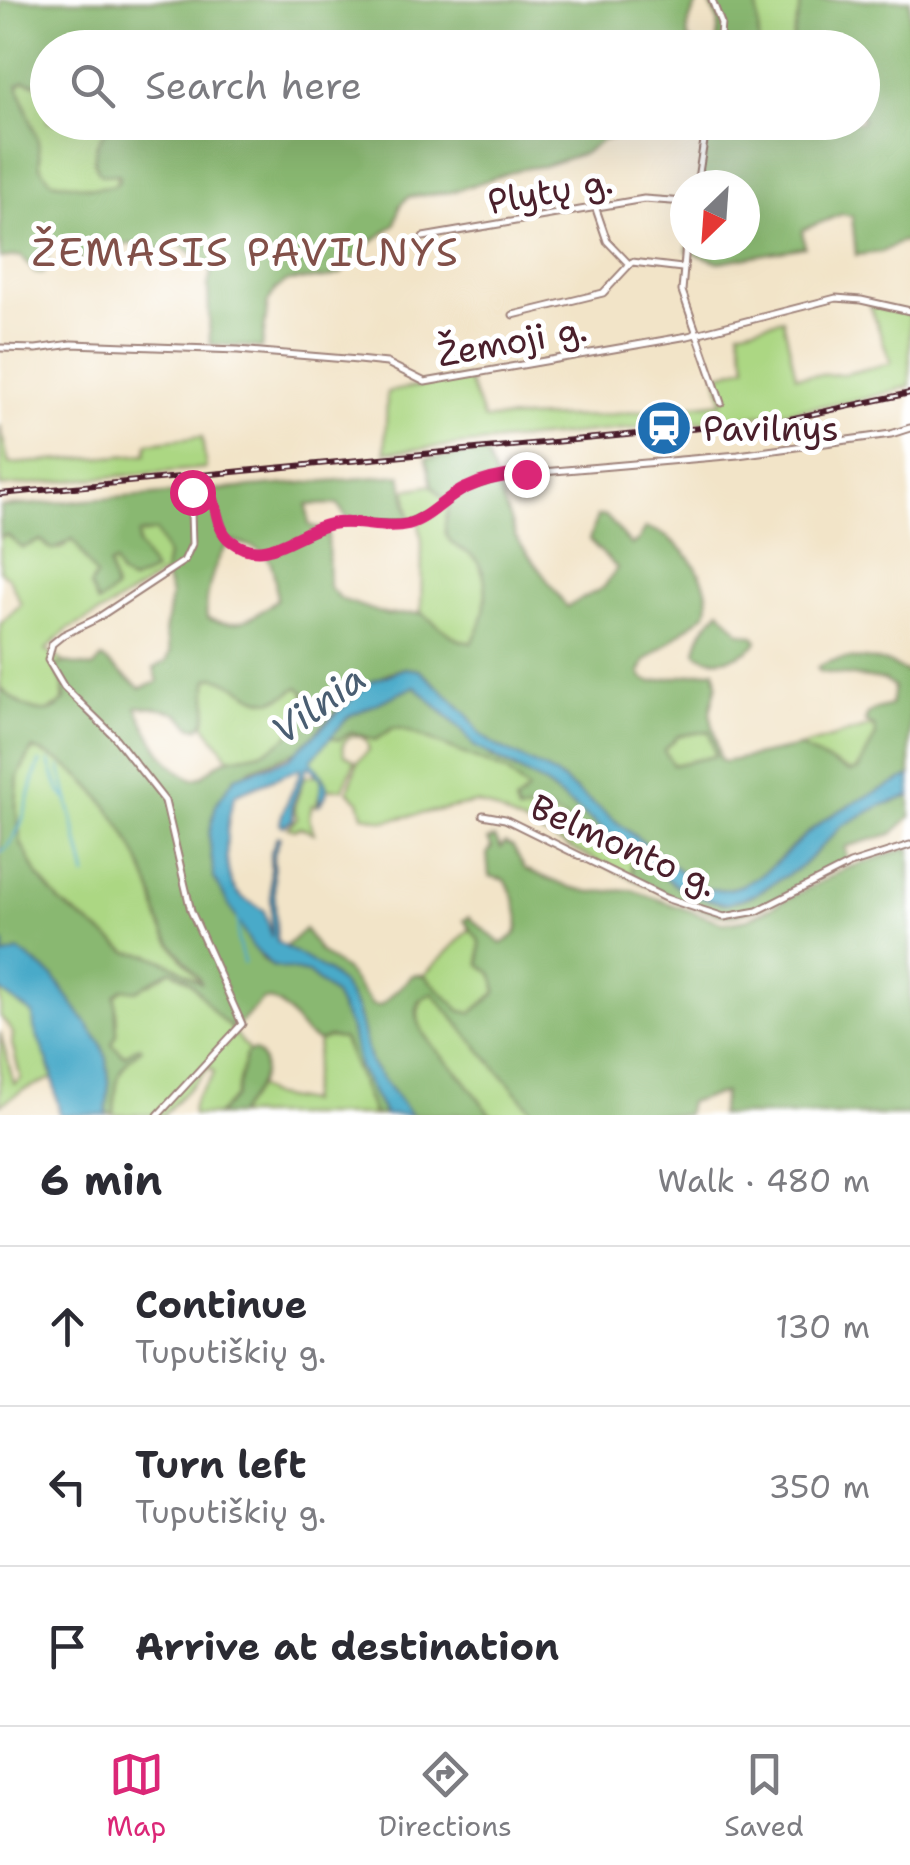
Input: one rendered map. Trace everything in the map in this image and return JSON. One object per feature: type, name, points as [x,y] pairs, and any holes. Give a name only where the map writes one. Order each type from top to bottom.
[{"type":"street","points":[[712,0],[722,22],[721,30]]},
{"type":"street","points":[[699,170],[704,140]]},
{"type":"street","name":"Plytų g.","points":[[424,238],[648,198],[670,200]]},
{"type":"street","points":[[596,209],[607,241],[628,263],[682,268]]},
{"type":"street","points":[[683,260],[682,291],[721,403]]},
{"type":"street","points":[[513,315],[608,291],[628,263]]},
{"type":"street","name":"Žemoji g.","points":[[0,348],[72,344],[297,354],[388,363],[425,382],[696,333],[836,298],[910,311]]},
{"type":"street","points":[[158,1115],[242,1024],[191,911],[166,801],[113,734],[64,687],[49,665],[49,652],[56,641],[176,568],[188,554],[193,532],[192,492],[199,485],[210,489],[224,534],[240,546],[258,551],[278,547],[332,523],[383,526],[412,522],[466,488],[508,475],[738,455],[910,428]]},
{"type":"street","name":"Belmonto g.","points":[[483,815],[505,819],[665,898],[724,918],[757,911],[850,864],[910,845]]},
{"type":"green space","points":[[0,0],[700,0],[687,30],[30,30],[30,82],[18,85],[30,119],[30,140],[38,140],[40,167],[51,181],[95,188],[115,185],[119,174],[101,175],[97,168],[95,154],[100,140],[603,140],[584,153],[544,166],[520,169],[452,192],[408,197],[400,205],[395,224],[363,249],[341,274],[288,281],[276,289],[268,302],[262,348],[210,344],[208,286],[212,268],[178,243],[148,256],[134,244],[116,246],[110,258],[82,260],[65,244],[46,246],[48,262],[44,273],[35,273],[21,256],[0,258]]},
{"type":"green space","points":[[708,0],[757,0],[758,30],[718,30],[719,23]]},
{"type":"green space","points":[[757,0],[802,0],[795,30],[758,30]]},
{"type":"green space","points":[[802,0],[910,0],[910,243],[902,241],[882,252],[856,255],[852,216],[842,214],[802,230],[805,247],[760,255],[760,170],[701,170],[706,140],[880,140],[880,30],[795,30]]},
{"type":"green space","points":[[30,82],[30,122],[20,94],[18,85]]},
{"type":"green space","points":[[36,140],[100,140],[94,162],[107,175],[119,174],[115,185],[78,187],[50,181],[41,168]]},
{"type":"green space","points":[[870,305],[910,314],[910,386],[861,400],[742,418],[385,452],[387,392],[467,377],[484,419],[596,416],[723,402],[717,375],[747,366],[739,330],[783,319],[796,376],[845,374],[891,363]]},
{"type":"green space","points":[[0,425],[9,464],[146,454],[148,443],[202,437],[206,468],[0,487]]},
{"type":"green space","points":[[486,452],[516,538],[567,607],[604,587],[617,568],[589,540],[597,516],[606,516],[631,545],[645,528],[681,548],[705,587],[706,613],[645,661],[640,673],[650,682],[715,670],[717,684],[710,712],[720,760],[799,747],[850,772],[858,770],[876,735],[866,718],[891,705],[894,687],[884,680],[821,672],[817,668],[841,660],[871,660],[910,673],[910,776],[826,819],[755,878],[722,890],[702,888],[556,775],[493,744],[419,670],[405,668],[388,673],[334,713],[299,751],[249,770],[209,835],[214,878],[263,960],[272,966],[308,973],[334,995],[351,1030],[359,1068],[385,1115],[374,1115],[343,1039],[329,1037],[319,1041],[310,1037],[280,1005],[263,999],[239,1025],[231,1027],[189,981],[171,970],[136,991],[122,989],[115,996],[117,1034],[112,1044],[124,1056],[139,1046],[142,1049],[122,1069],[114,1113],[106,1115],[107,1059],[53,976],[19,951],[2,956],[5,945],[0,939],[0,688],[32,709],[50,711],[65,699],[55,666],[66,663],[93,668],[102,658],[140,688],[158,682],[154,668],[167,661],[170,653],[165,633],[171,595],[164,573],[167,555],[156,531],[139,534],[138,544],[154,571],[131,582],[120,575],[115,563],[109,565],[115,590],[98,604],[90,586],[96,576],[73,539],[53,550],[41,540],[22,548],[7,535],[0,537],[0,507],[401,475],[410,521],[347,519],[338,504],[307,505],[309,525],[328,535],[329,586],[340,599],[387,615],[421,613],[457,639],[471,643],[484,610],[483,574],[471,555],[447,536],[449,505],[432,485],[426,458]],"holes":[[[232,541],[263,553],[272,565],[276,585],[277,599],[253,617],[236,623],[207,618],[212,576]],[[215,677],[265,700],[285,696],[298,687],[306,694],[305,703],[300,720],[282,741],[261,752],[227,759],[193,779],[166,758],[136,707],[175,713],[198,728],[206,717],[208,679]],[[709,731],[715,756],[673,765],[664,751],[678,736]],[[32,749],[54,758],[91,787],[133,848],[166,936],[202,984],[150,955],[128,952],[61,903],[38,876],[21,843],[16,807],[18,776]]]},
{"type":"green space","points":[[432,485],[449,505],[445,528],[449,540],[471,555],[483,574],[486,598],[472,643],[457,639],[421,613],[422,542],[418,517],[410,521],[406,490]]},
{"type":"green space","points":[[157,531],[167,555],[164,573],[67,630],[46,650],[66,663],[55,666],[63,684],[63,703],[46,712],[22,707],[0,688],[0,624],[21,604],[9,578],[0,571],[0,537],[7,535],[22,547],[41,540],[49,548],[60,549],[73,539],[96,576],[138,543],[138,534]]},
{"type":"green space","points":[[720,610],[739,632],[754,636],[757,641],[746,652],[710,659],[696,652],[697,645]]},
{"type":"green space","points":[[208,679],[302,688],[305,705],[298,723],[278,745],[229,758],[204,724]]},
{"type":"green space","points":[[415,686],[489,756],[544,784],[687,894],[727,904],[755,894],[802,866],[842,826],[880,806],[910,796],[910,817],[892,834],[845,847],[847,861],[787,894],[738,914],[717,914],[633,879],[631,858],[545,808],[518,812],[515,803],[528,791],[506,771],[403,729],[393,728],[375,740],[352,732],[339,740],[330,737],[349,716]]},
{"type":"green space","points":[[871,726],[877,730],[871,749],[851,772],[799,747]]},
{"type":"green space","points":[[393,728],[440,741],[513,776],[529,792],[534,811],[545,808],[631,858],[633,879],[476,803],[384,821],[363,815],[359,801],[348,791],[358,761],[369,750],[366,740],[353,736],[343,744],[344,754],[355,761],[343,789],[328,789],[311,760],[330,737],[342,738],[352,732],[375,740]]},
{"type":"green space","points":[[710,731],[715,756],[672,765],[664,751],[678,736]]},
{"type":"green space","points":[[33,749],[74,772],[108,807],[145,872],[168,939],[205,987],[177,967],[150,955],[128,952],[61,903],[38,876],[21,843],[16,807],[18,776]]},
{"type":"green space","points":[[319,774],[322,785],[309,817],[314,833],[299,827],[288,828],[297,818],[294,807],[304,777]]},
{"type":"green space","points":[[495,838],[501,848],[505,843],[513,847],[525,869],[565,886],[591,892],[632,890],[724,923],[748,919],[848,868],[910,847],[910,1115],[719,1115],[724,1093],[689,1102],[686,1115],[536,1115],[432,993],[419,1001],[417,1012],[423,1032],[491,1115],[411,1115],[371,1064],[357,1009],[341,983],[286,946],[305,929],[319,951],[346,971],[372,1005],[380,1006],[413,975],[424,975],[461,1011],[472,1013],[496,993],[496,988],[491,973],[480,965],[480,942],[464,920],[469,917],[501,944],[515,935],[519,921],[505,880],[489,876],[487,854],[492,848],[488,840]]},
{"type":"green space","points":[[471,928],[480,942],[480,965],[493,976],[496,992],[472,1013],[461,1012],[424,975]]},
{"type":"green space","points":[[171,970],[195,985],[249,1051],[235,1097],[216,1115],[193,1115],[196,1097],[214,1073],[210,1067],[163,1115],[113,1115],[121,1071],[142,1049],[139,1046],[124,1056],[112,1044],[117,1034],[115,996],[122,989],[149,984]]},
{"type":"green space","points":[[0,991],[31,1011],[53,1078],[0,1105],[0,1032],[14,1084],[21,1079],[13,1033],[0,1016]]},
{"type":"green space","points":[[428,993],[433,993],[536,1115],[491,1115],[427,1038],[418,1015]]},
{"type":"green space","points":[[329,1037],[343,1039],[374,1115],[237,1115],[257,1086],[269,1095],[308,1102],[319,1041]]},
{"type":"green space","points":[[254,1050],[264,1065],[254,1091],[237,1115],[216,1115],[235,1097],[246,1054]]},
{"type":"water","points":[[405,668],[419,670],[441,689],[493,744],[556,775],[702,888],[722,890],[755,878],[826,819],[910,776],[910,796],[842,826],[802,866],[755,894],[727,904],[687,894],[544,784],[474,746],[415,686],[349,716],[311,760],[327,787],[319,805],[321,780],[308,765],[292,805],[293,819],[284,826],[280,824],[281,817],[301,768],[236,794],[227,830],[227,859],[238,893],[264,910],[272,937],[270,855],[277,836],[280,837],[273,857],[277,942],[341,983],[357,1009],[371,1064],[411,1115],[385,1115],[359,1068],[351,1030],[334,995],[308,973],[272,966],[252,946],[214,878],[209,835],[216,804],[235,777],[290,758],[370,682]]},
{"type":"water","points":[[0,939],[5,945],[2,956],[19,951],[53,976],[100,1042],[107,1059],[109,1083],[106,1115],[60,1115],[33,1014],[0,991]]},
{"type":"waterway","points":[[49,761],[59,790],[67,799]]},
{"type":"waterway","points":[[0,853],[22,822],[40,762]]},
{"type":"waterway","points":[[60,767],[86,876]]},
{"type":"waterway","points":[[238,915],[238,942],[244,963]]},
{"type":"railway","points":[[0,494],[785,420],[910,393]]},
{"type":"place","name":"Pavilnys","points":[[664,428]]},
{"type":"district","name":"ŽEMASIS PAVILNYS","points":[[246,252]]},
{"type":"route","points":[[192,492],[199,485],[208,486],[224,534],[240,546],[258,551],[278,547],[332,523],[406,524],[429,514],[466,488],[508,475],[526,474]]},
{"type":"water label","name":"Vilnia","points":[[318,704]]}]
